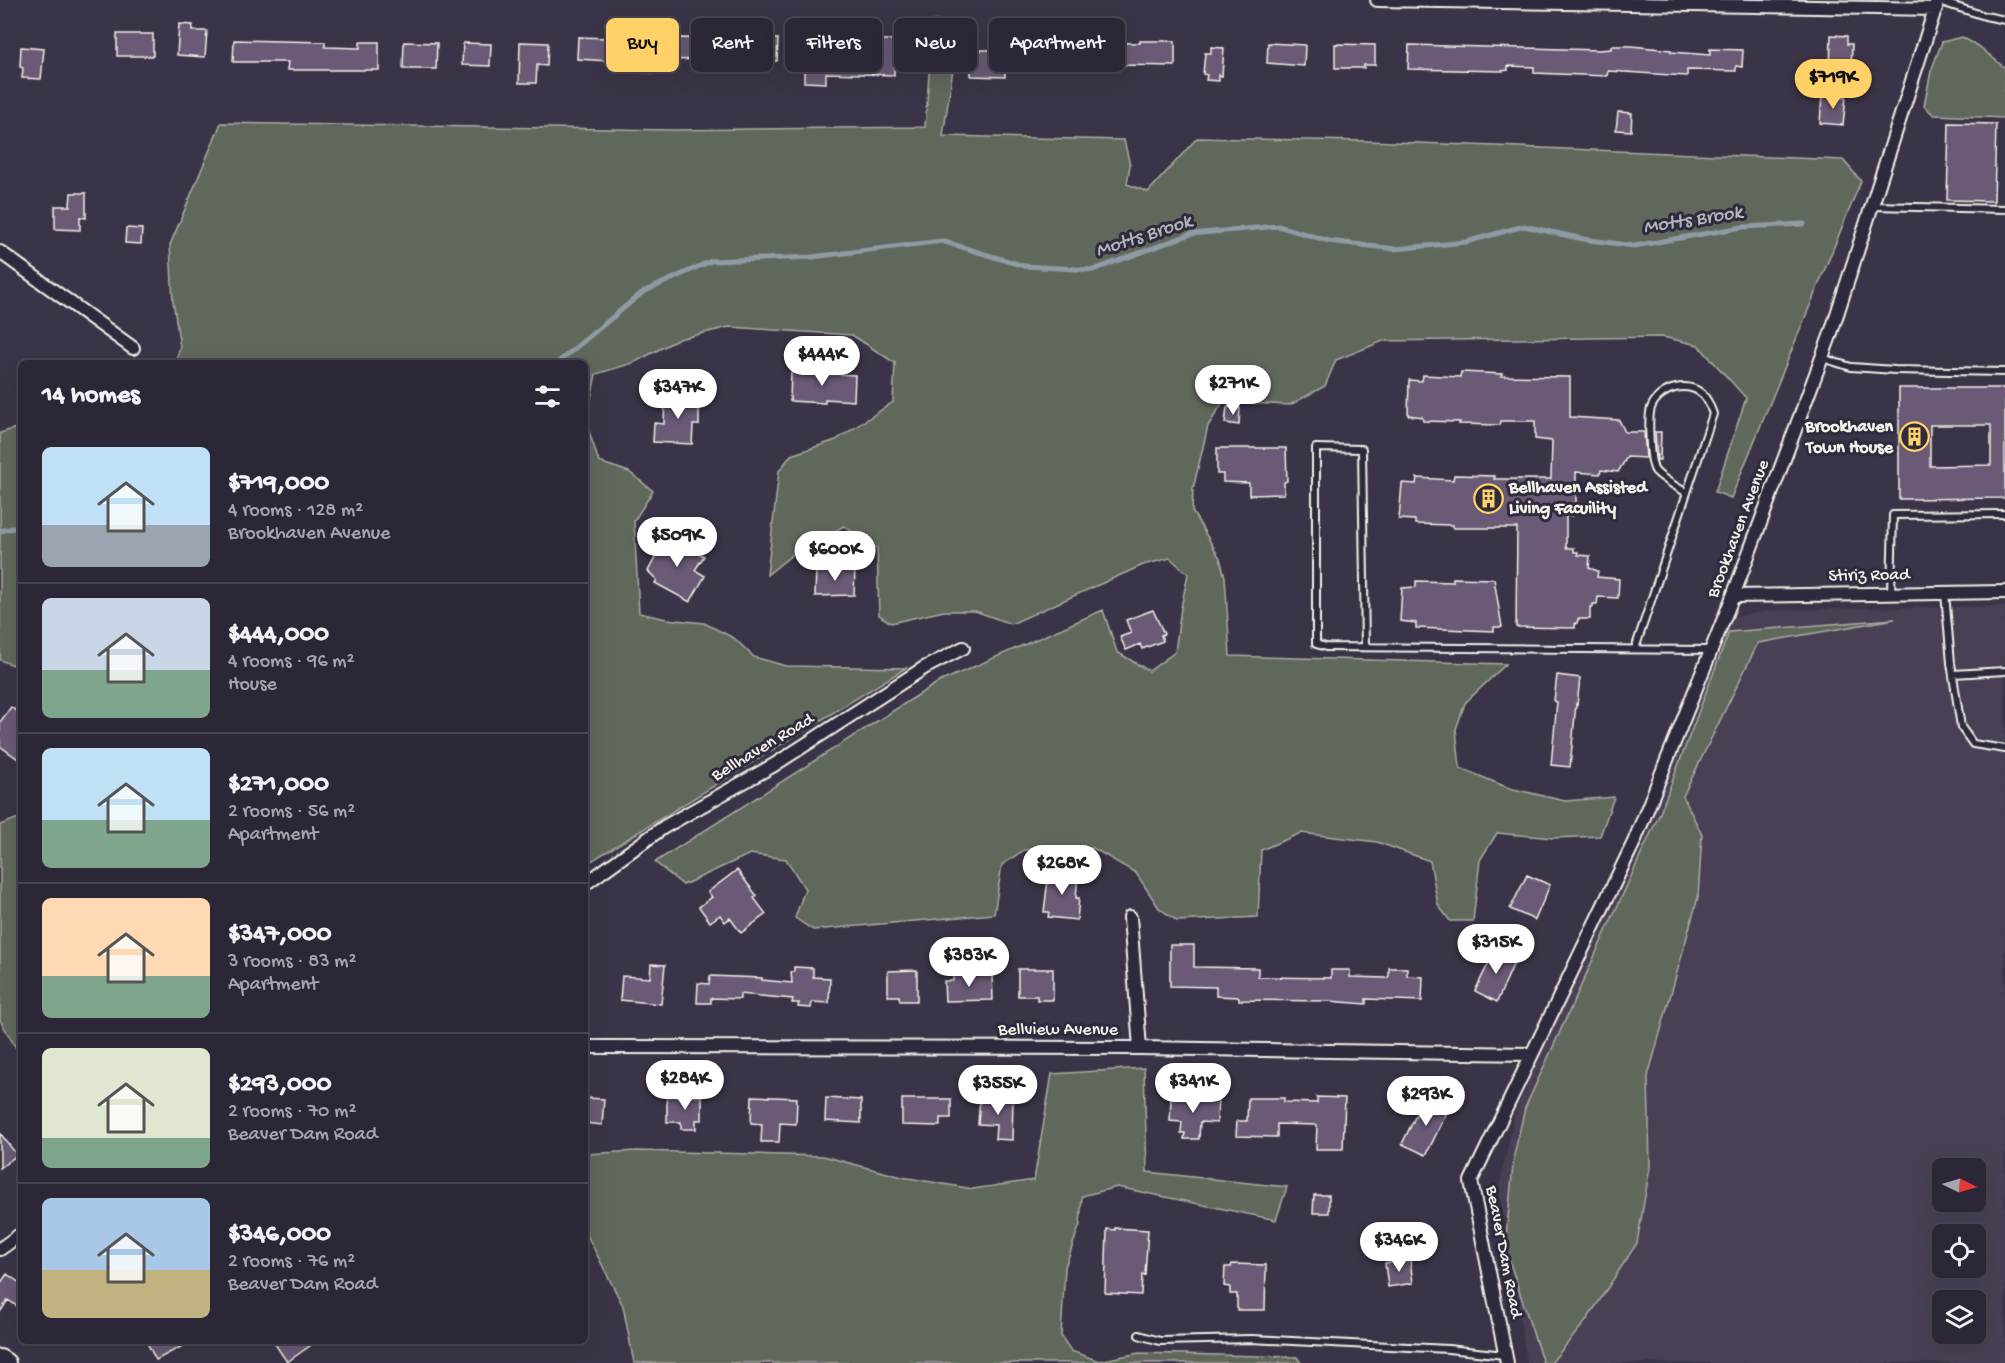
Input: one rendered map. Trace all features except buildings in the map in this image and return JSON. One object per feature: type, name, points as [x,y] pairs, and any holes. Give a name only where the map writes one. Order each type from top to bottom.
[{"type":"main road","points":[[0,1359],[6,1363]]},
{"type":"street","points":[[1377,0],[1938,3]]},
{"type":"street","name":"Brookhaven Avenue","points":[[1531,1054],[1634,842],[1733,596],[1822,358],[1938,3]]},
{"type":"street","points":[[0,252],[133,348]]},
{"type":"street","name":"Stiriz Road","points":[[1733,596],[2005,592]]},
{"type":"street","name":"Bellhaven Road","points":[[588,882],[664,827],[774,765],[924,668],[963,648]]},
{"type":"street","points":[[1130,917],[1140,1048]]},
{"type":"street","name":"Bellview Avenue","points":[[588,1047],[1140,1048],[1531,1054]]},
{"type":"street","name":"Beaver Dam Road","points":[[1506,1359],[1471,1181],[1531,1054]]},
{"type":"street","points":[[0,1249],[18,1236]]},
{"type":"lane","points":[[1938,3],[2005,20]]},
{"type":"lane","points":[[1872,206],[2005,209]]},
{"type":"lane","points":[[1822,358],[1851,367],[2005,372]]},
{"type":"lane","points":[[1635,649],[1687,493],[1713,414],[1706,398],[1695,389],[1681,386],[1664,392],[1651,408],[1650,459],[1654,471],[1687,493]]},
{"type":"lane","points":[[1365,647],[1362,449],[1316,448],[1316,644],[1326,647],[1712,650]]},
{"type":"lane","points":[[1891,594],[1893,515],[2005,514]]},
{"type":"lane","points":[[1945,593],[1961,727],[1972,744],[2005,749]]},
{"type":"lane","points":[[1953,674],[2005,671]]},
{"type":"lane","points":[[1139,1335],[1160,1341],[1252,1339],[1448,1349],[1506,1359]]},
{"type":"shaded area","points":[[1962,37],[1980,47],[2005,68],[2005,118],[1934,115],[1924,106],[1931,71],[1942,42]]},
{"type":"shaded area","points":[[929,72],[953,72],[943,136],[1124,140],[1130,165],[1127,184],[1148,192],[1197,138],[1368,141],[1843,160],[1861,181],[1731,498],[1715,492],[1746,398],[1698,345],[1663,337],[1383,341],[1336,360],[1325,386],[1290,405],[1223,402],[1208,426],[1193,489],[1192,511],[1220,558],[1225,577],[1230,656],[1506,664],[1465,703],[1456,729],[1460,768],[1509,788],[1565,801],[1614,797],[1600,836],[1553,838],[1497,833],[1480,860],[1473,921],[1450,921],[1438,905],[1430,861],[1377,842],[1301,833],[1261,850],[1258,917],[1177,921],[1159,908],[1136,873],[1093,848],[1024,850],[1002,865],[994,914],[813,930],[795,918],[805,889],[786,859],[750,854],[683,885],[655,862],[937,683],[1103,610],[1117,652],[1149,671],[1175,652],[1188,574],[1170,558],[1143,565],[1011,624],[975,611],[944,611],[891,623],[879,615],[877,548],[844,526],[793,554],[767,575],[779,471],[791,455],[836,440],[893,402],[895,363],[852,335],[729,327],[679,339],[633,363],[596,374],[588,412],[588,360],[176,360],[180,347],[173,301],[170,245],[221,123],[672,130],[925,127]]},
{"type":"shaded area","points":[[18,428],[18,667],[0,660],[0,433]]},
{"type":"shaded area","points":[[588,428],[599,462],[629,472],[653,491],[634,521],[639,613],[666,619],[704,623],[734,638],[754,657],[786,666],[906,668],[588,863]]},
{"type":"shaded area","points":[[2005,606],[2005,1363],[1527,1363],[1499,1187],[1515,1112],[1733,617],[1775,610]]},
{"type":"shaded area","points":[[1895,619],[1758,643],[1683,796],[1702,835],[1698,897],[1648,1076],[1650,1167],[1637,1243],[1586,1321],[1551,1363],[1543,1363],[1505,1248],[1514,1155],[1525,1108],[1660,813],[1729,632]]},
{"type":"shaded area","points":[[18,818],[18,1052],[0,1020],[0,825]]},
{"type":"shaded area","points":[[1144,1068],[1147,1172],[1287,1187],[1276,1220],[1117,1187],[1082,1196],[1080,1224],[1065,1267],[1061,1336],[1071,1351],[1099,1361],[1139,1353],[1297,1357],[1301,1363],[634,1363],[623,1306],[588,1237],[588,1154],[637,1151],[823,1156],[902,1177],[973,1189],[1034,1180],[1052,1074]]},
{"type":"waterway","name":"Motts Brook","points":[[561,360],[643,292],[711,261],[812,257],[942,241],[1024,266],[1093,270],[1191,234],[1278,226],[1329,241],[1395,249],[1466,242],[1524,226],[1583,239],[1634,246],[1743,227],[1804,224]]},
{"type":"waterway","name":"Motts Brook","points":[[0,531],[18,527]]},
{"type":"place","name":"Brookhaven Town House","points":[[1914,437]]},
{"type":"place","name":"Bellhaven Assisted Living Facuility","points":[[1488,498]]}]
